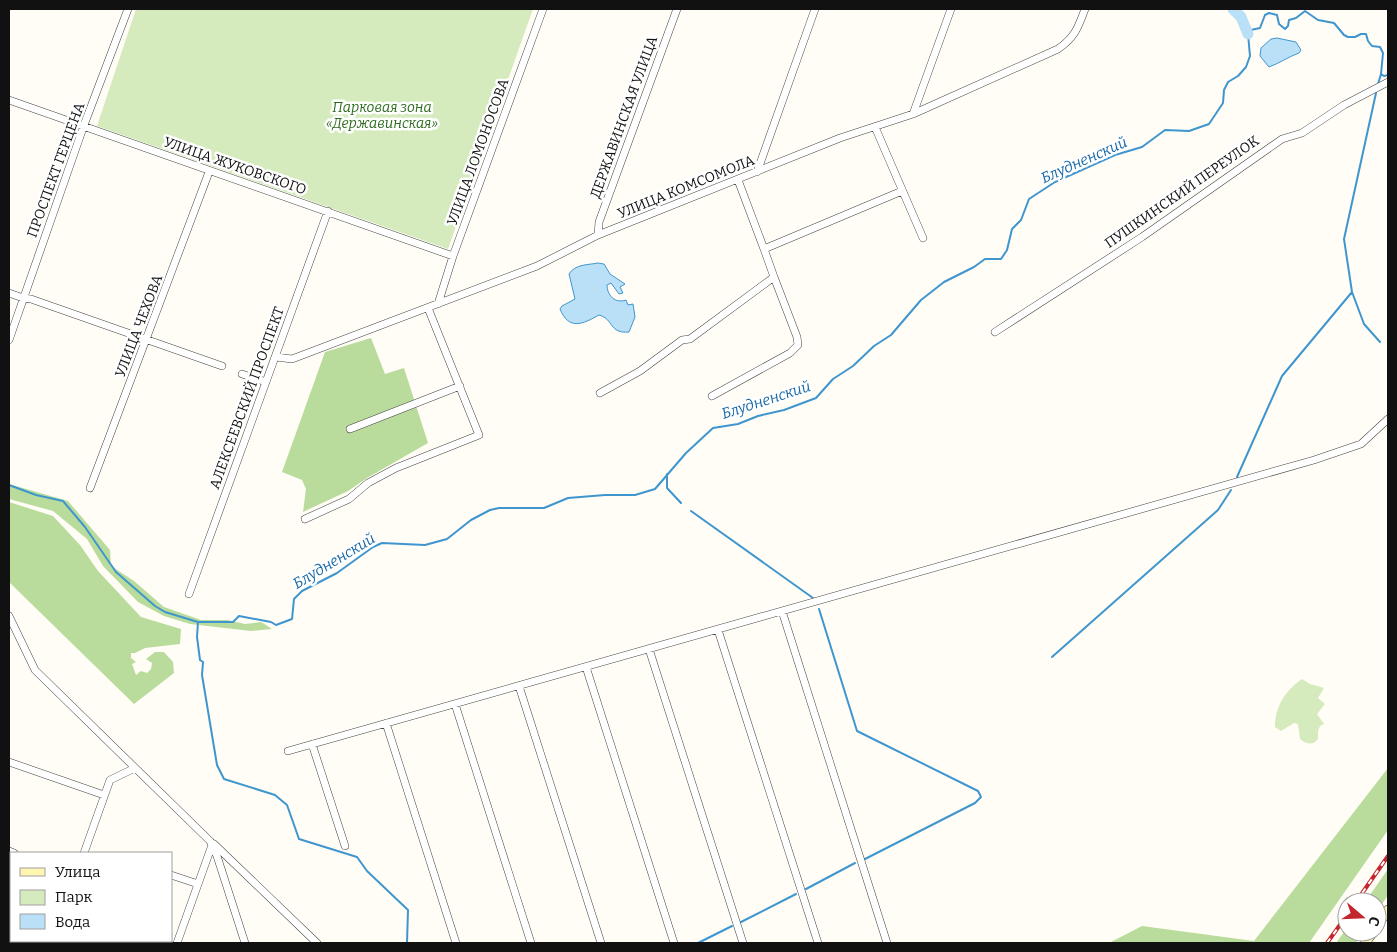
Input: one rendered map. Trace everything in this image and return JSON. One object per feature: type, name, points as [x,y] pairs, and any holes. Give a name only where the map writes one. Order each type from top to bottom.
[{"type":"street","name":"ПРОСПЕКТ ГЕРЦЕНА","points":[[9,340],[84,125],[128,9]]},
{"type":"street","name":"УЛИЦА ЛОМОНОСОВА","points":[[438,304],[453,256],[543,9]]},
{"type":"street","name":"ДЕРЖАВИНСКАЯ УЛИЦА","points":[[598,235],[598,222],[677,9]]},
{"type":"street","points":[[757,172],[815,9]]},
{"type":"street","points":[[913,114],[951,9]]},
{"type":"street","name":"УЛИЦА КОМСОМОЛА","points":[[276,357],[292,360],[537,266],[598,235],[840,138],[913,114],[1058,49],[1070,41],[1077,30],[1085,9]]},
{"type":"street","name":"ПУШКИНСКИЙ ПЕРЕУЛОК","points":[[995,332],[1142,237],[1282,139],[1302,132],[1344,105],[1388,82]]},
{"type":"street","name":"УЛИЦА ЖУКОВСКОГО","points":[[9,100],[84,125],[209,172],[453,256]]},
{"type":"street","points":[[875,127],[922,238]]},
{"type":"street","name":"УЛИЦА ЧЕХОВА","points":[[90,488],[209,172]]},
{"type":"street","points":[[712,396],[790,353],[798,345],[797,337],[738,180]]},
{"type":"street","points":[[764,249],[902,191]]},
{"type":"street","name":"АЛЕКСЕЕВСКИЙ ПРОСПЕКТ","points":[[189,594],[328,212]]},
{"type":"street","points":[[600,394],[640,371],[682,340],[690,339],[774,277]]},
{"type":"street","points":[[9,293],[222,366]]},
{"type":"street","points":[[304,519],[349,499],[368,483],[396,468],[479,435],[428,308]]},
{"type":"street","points":[[242,374],[266,382]]},
{"type":"street","points":[[350,429],[460,386]]},
{"type":"street","points":[[288,750],[1332,455],[1360,444],[1388,419]]},
{"type":"street","points":[[782,611],[887,943]]},
{"type":"street","points":[[9,616],[35,670],[211,843],[317,943]]},
{"type":"street","points":[[718,630],[818,943]]},
{"type":"street","points":[[649,649],[743,943]]},
{"type":"street","points":[[586,667],[674,943]]},
{"type":"street","points":[[519,686],[601,943]]},
{"type":"street","points":[[455,704],[532,943]]},
{"type":"street","points":[[386,723],[456,943]]},
{"type":"street","points":[[312,744],[345,846]]},
{"type":"street","points":[[9,762],[104,795]]},
{"type":"street","points":[[84,852],[110,780],[135,768]]},
{"type":"street","points":[[177,943],[211,843]]},
{"type":"street","points":[[211,843],[245,943]]},
{"type":"street","points":[[172,875],[198,884]]},
{"type":"green space","name":"Парковая зона «Державинская»","points":[[136,9],[533,9],[448,249],[97,126]]},
{"type":"green space","points":[[371,338],[385,374],[404,368],[428,443],[348,491],[303,512],[306,489],[302,480],[282,472],[325,352]]},
{"type":"green space","points":[[9,484],[68,501],[110,550],[111,566],[134,581],[164,607],[201,620],[227,620],[245,624],[261,622],[272,629],[251,631],[190,624],[164,616],[138,602],[103,566],[87,539],[53,511],[9,499]]},
{"type":"green space","points":[[9,502],[53,516],[80,545],[98,571],[141,617],[181,629],[180,644],[145,648],[131,653],[131,658],[136,662],[132,664],[136,675],[141,671],[147,673],[151,669],[152,663],[146,659],[155,652],[164,652],[173,662],[174,673],[134,704],[9,582]]},
{"type":"green space","points":[[1302,679],[1310,684],[1324,688],[1318,698],[1325,704],[1317,714],[1324,724],[1320,726],[1318,731],[1318,739],[1312,743],[1307,743],[1300,739],[1298,724],[1294,723],[1281,731],[1275,727],[1277,712],[1282,699]]},
{"type":"green space","points":[[1388,768],[1388,830],[1345,892],[1337,892],[1337,903],[1309,943],[1109,943],[1142,926],[1254,941]]},
{"type":"green space","points":[[1388,869],[1387,897],[1387,892],[1372,892]]},
{"type":"green space","points":[[1337,942],[1357,942],[1356,943],[1336,943]]},
{"type":"water","points":[[1277,38],[1296,42],[1301,50],[1299,53],[1269,67],[1260,56],[1261,48],[1271,39]]},
{"type":"water","points":[[598,263],[604,264],[610,274],[625,284],[620,287],[623,293],[619,294],[611,283],[607,285],[608,292],[612,298],[618,301],[626,300],[628,305],[633,304],[635,317],[629,332],[618,331],[604,317],[599,315],[582,323],[572,323],[564,316],[560,309],[575,299],[569,274],[575,268]]},
{"type":"waterway","points":[[1233,9],[1241,17],[1248,34]]},
{"type":"waterway","name":"Блудненский","points":[[9,485],[36,495],[63,501],[85,527],[116,572],[155,606],[165,612],[198,622],[233,622],[239,616],[271,622],[276,625],[292,619],[294,599],[302,591],[337,573],[373,547],[382,543],[425,545],[447,539],[471,520],[490,510],[499,508],[544,508],[568,498],[635,495],[655,489],[686,453],[713,428],[738,424],[816,398],[833,379],[853,366],[874,346],[891,335],[921,300],[944,282],[974,267],[985,259],[1001,259],[1007,250],[1012,229],[1021,220],[1029,199],[1055,182],[1115,155],[1142,147],[1165,130],[1189,131],[1209,124],[1223,103],[1224,90],[1228,82],[1238,76],[1246,67],[1250,56],[1248,34],[1251,30],[1260,28],[1265,15],[1269,13],[1277,15],[1279,24],[1285,29],[1288,26],[1289,20],[1296,18],[1305,11],[1318,20],[1334,23],[1348,37],[1366,34],[1372,46],[1380,47],[1383,53],[1381,74],[1384,76],[1388,75]]},
{"type":"waterway","points":[[1378,84],[1381,74]]},
{"type":"waterway","points":[[1237,477],[1282,376],[1352,292],[1344,239],[1376,93]]},
{"type":"waterway","points":[[1352,292],[1364,324],[1380,342]]},
{"type":"waterway","points":[[667,474],[667,488],[681,503]]},
{"type":"waterway","points":[[1052,657],[1218,510],[1231,490]]},
{"type":"waterway","points":[[691,511],[813,598]]},
{"type":"waterway","points":[[819,609],[857,731],[978,791],[981,797],[975,803],[865,859]]},
{"type":"waterway","points":[[198,622],[197,637],[200,660],[203,662],[202,675],[217,765],[224,779],[275,795],[287,805],[299,839],[357,857],[367,871],[408,910],[407,943]]},
{"type":"waterway","points":[[806,889],[855,863]]},
{"type":"waterway","points":[[741,922],[796,894]]},
{"type":"waterway","points":[[698,943],[732,926]]},
{"type":"railway","points":[[1363,892],[1388,856]]},
{"type":"railway","points":[[1327,943],[1337,929]]}]
